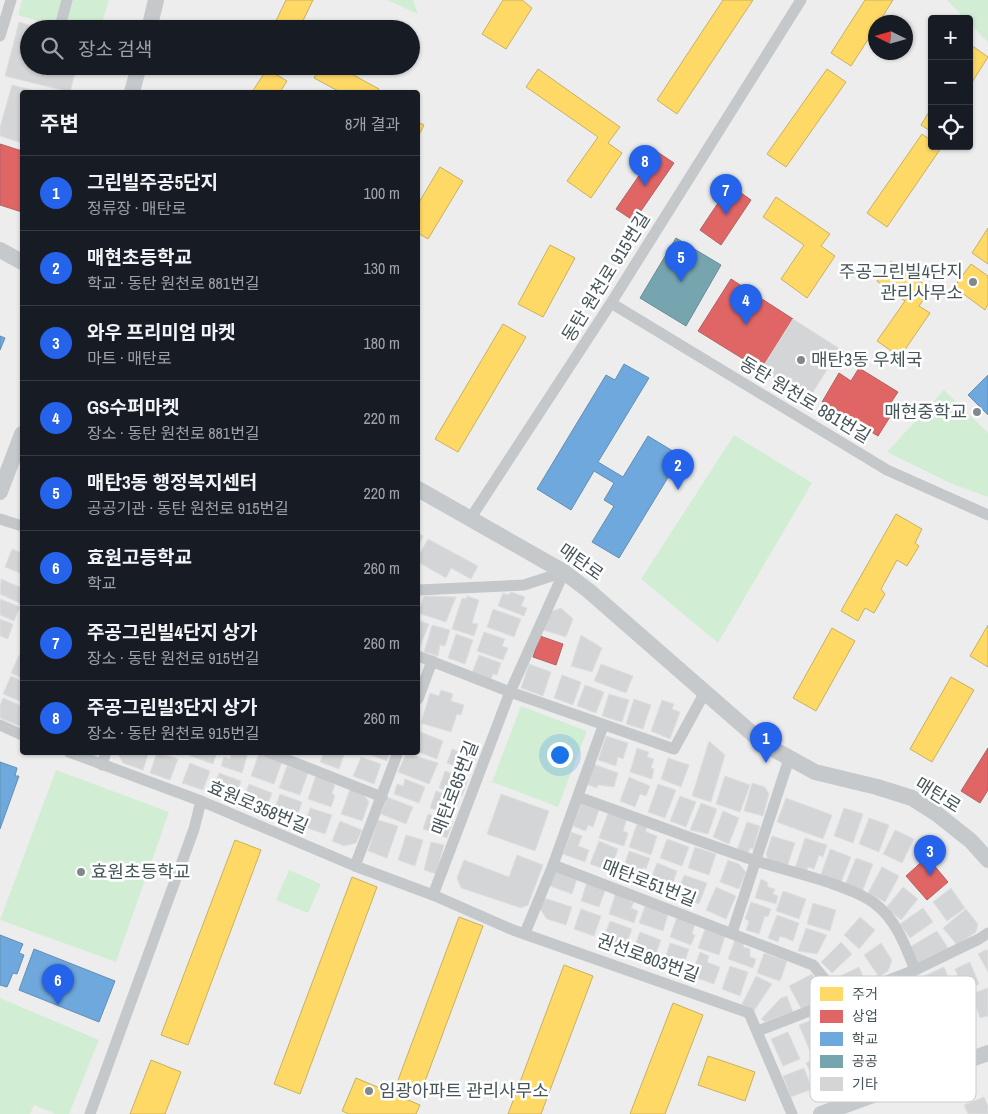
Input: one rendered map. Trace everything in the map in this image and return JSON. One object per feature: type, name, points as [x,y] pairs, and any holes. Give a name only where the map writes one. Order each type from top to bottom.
[{"type":"street","points":[[0,36],[11,0]]},
{"type":"street","points":[[151,20],[156,0]]},
{"type":"street","name":"동탄 원천로 915번길","points":[[470,519],[611,303],[801,0]]},
{"type":"street","points":[[62,20],[64,1]]},
{"type":"street","points":[[133,90],[137,75]]},
{"type":"street","points":[[0,250],[20,261]]},
{"type":"street","name":"동탄 원천로 881번길","points":[[611,303],[887,470],[988,515]]},
{"type":"street","points":[[0,492],[20,439]]},
{"type":"street","name":"매탄로","points":[[420,490],[564,572],[589,590],[764,744],[815,772],[877,787],[912,798],[951,825],[988,860]]},
{"type":"street","points":[[0,519],[20,525]]},
{"type":"street","points":[[420,590],[524,585],[564,572]]},
{"type":"street","name":"매탄로65번길","points":[[433,896],[510,692],[564,572]]},
{"type":"street","points":[[420,657],[603,726],[674,749],[706,692]]},
{"type":"street","points":[[420,694],[432,661]]},
{"type":"street","points":[[0,726],[20,734]]},
{"type":"street","points":[[525,933],[553,865],[603,726]]},
{"type":"street","name":"효원로358번길","points":[[77,755],[201,801],[355,866],[433,896]]},
{"type":"street","points":[[102,765],[105,755]]},
{"type":"street","points":[[276,755],[382,797]]},
{"type":"street","points":[[355,866],[397,755]]},
{"type":"street","points":[[732,933],[789,759]]},
{"type":"street","points":[[578,797],[756,861],[848,891],[873,902],[887,915],[899,931],[915,970]]},
{"type":"street","points":[[90,1114],[194,830],[201,801]]},
{"type":"street","name":"매탄로51번길","points":[[553,865],[813,965],[822,976]]},
{"type":"street","name":"권선로803번길","points":[[433,896],[525,933],[749,1013],[792,1114]]},
{"type":"street","points":[[900,976],[988,933]]},
{"type":"street","points":[[758,1031],[810,1011]]},
{"type":"street","points":[[976,1057],[988,1053]]},
{"type":"street","points":[[821,1114],[854,1102]]},
{"type":"green space","points":[[22,0],[109,0],[103,20],[35,20],[18,15]]},
{"type":"green space","points":[[387,0],[413,0],[418,14]]},
{"type":"green space","points":[[947,0],[988,0],[988,42],[973,27],[973,15],[961,15]]},
{"type":"green space","points":[[944,390],[988,433],[988,497],[952,484],[887,452]]},
{"type":"green space","points":[[734,435],[812,483],[718,643],[641,579]]},
{"type":"green space","points":[[521,706],[587,731],[558,807],[492,782]]},
{"type":"green space","name":"효원초등학교","points":[[56,770],[169,812],[116,962],[0,920]]},
{"type":"green space","points":[[289,870],[321,884],[308,913],[276,900]]},
{"type":"green space","points":[[0,998],[99,1040],[69,1114],[56,1114],[34,1105],[30,1114],[0,1114]]},
{"type":"building: 주거","points":[[286,0],[313,0],[303,20],[276,20]]},
{"type":"building: 주거","points":[[503,0],[522,0],[532,8],[506,49],[482,34]]},
{"type":"building: 주거","points":[[723,0],[753,0],[677,114],[657,100]]},
{"type":"building: 주거","points":[[865,0],[893,0],[883,15],[868,15],[868,39],[851,66],[831,53]]},
{"type":"building: 주거","points":[[973,46],[988,57],[973,81]]},
{"type":"building: 주거","points":[[538,69],[620,127],[608,143],[622,153],[591,198],[567,181],[598,137],[526,87]]},
{"type":"building: 주거","points":[[827,69],[846,82],[786,167],[767,154]]},
{"type":"building: 주거","points":[[263,75],[277,75],[287,81],[281,90],[253,90]]},
{"type":"building: 주거","points":[[316,75],[353,75],[379,89],[336,90],[314,78]]},
{"type":"building: 주거","points":[[928,114],[928,129],[921,125]]},
{"type":"building: 주거","points":[[420,123],[424,125],[420,133]]},
{"type":"building: 주거","points":[[922,134],[928,138],[928,150],[940,150],[887,227],[867,213]]},
{"type":"building: 주거","points":[[440,167],[463,181],[428,239],[420,234],[420,201]]},
{"type":"building: 주거","points":[[776,197],[830,234],[821,246],[835,256],[807,298],[781,279],[804,245],[763,217]]},
{"type":"building: 주거","points":[[988,228],[988,264],[972,253]]},
{"type":"building: 주거","points":[[550,245],[575,258],[543,317],[518,304]]},
{"type":"building: 주거","points":[[891,261],[931,289],[919,306],[930,313],[900,357],[877,341],[905,301],[877,281]]},
{"type":"building: 주거","name":"주공그린빌4단지 관리사무소","points":[[971,264],[988,276],[988,304],[985,310],[954,287]]},
{"type":"building: 주거","points":[[503,324],[526,337],[458,452],[435,439]]},
{"type":"building: 주거","points":[[896,514],[922,529],[915,543],[919,546],[907,566],[897,560],[881,589],[885,594],[874,613],[865,608],[858,621],[841,611]]},
{"type":"building: 주거","points":[[988,625],[988,667],[970,656]]},
{"type":"building: 주거","points":[[832,628],[855,641],[816,711],[793,698]]},
{"type":"building: 주거","points":[[951,677],[974,690],[932,762],[910,749]]},
{"type":"building: 주거","points":[[235,840],[261,850],[188,1045],[161,1035]]},
{"type":"building: 주거","points":[[352,877],[377,887],[300,1094],[274,1084]]},
{"type":"building: 주거","points":[[459,917],[483,926],[421,1092],[397,1083]]},
{"type":"building: 주거","points":[[564,965],[593,976],[541,1114],[508,1114]]},
{"type":"building: 주거","points":[[673,1003],[703,1015],[665,1114],[630,1114]]},
{"type":"building: 주거","points":[[708,1056],[755,1072],[745,1101],[698,1085]]},
{"type":"building: 주거","points":[[151,1060],[181,1072],[165,1114],[130,1114]]},
{"type":"building: 주거","name":"임광아파트 관리사무소","points":[[356,1078],[420,1105],[416,1114],[349,1114],[342,1111]]},
{"type":"building: 상업","points":[[0,144],[20,150],[20,211],[0,205]]},
{"type":"building: 상업","points":[[656,151],[674,163],[634,221],[616,209]]},
{"type":"building: 상업","points":[[730,185],[751,200],[721,245],[700,230]]},
{"type":"building: 상업","points":[[731,279],[793,319],[761,370],[698,331]]},
{"type":"building: 상업","points":[[859,368],[898,392],[892,401],[898,404],[878,436],[822,402],[839,373],[851,381]]},
{"type":"building: 상업","points":[[540,636],[563,644],[556,665],[533,657]]},
{"type":"building: 상업","points":[[988,748],[988,790],[980,803],[961,791]]},
{"type":"building: 상업","points":[[927,857],[948,882],[927,900],[906,876]]},
{"type":"building: 학교","points":[[0,336],[5,338],[0,350]]},
{"type":"building: 학교","points":[[624,364],[649,378],[598,462],[623,477],[648,436],[681,456],[619,558],[592,542],[614,506],[604,500],[614,483],[594,471],[571,510],[537,489],[606,375],[615,380]]},
{"type":"building: 학교","points":[[988,375],[988,415],[968,395]]},
{"type":"building: 학교","points":[[0,762],[17,768],[15,776],[19,776],[0,829]]},
{"type":"building: 학교","points":[[0,935],[23,944],[19,953],[24,955],[17,974],[13,973],[7,987],[0,985]]},
{"type":"building: 학교","points":[[34,949],[115,981],[99,1022],[19,990]]},
{"type":"building: 공공","points":[[676,238],[721,265],[686,326],[640,298]]},
{"type":"building: 기타","points":[[19,22],[20,75],[75,75],[71,90],[62,90],[5,76]]},
{"type":"building: 기타","points":[[12,85],[32,90],[20,90],[20,142],[0,136],[0,127]]},
{"type":"building: 기타","name":"매탄3동 우체국","points":[[793,319],[840,349],[808,400],[761,370]]},
{"type":"building: 기타","points":[[428,539],[478,566],[471,579],[451,568],[446,578],[420,563],[420,553]]},
{"type":"building: 기타","points":[[12,549],[20,552],[20,573],[5,567]]},
{"type":"building: 기타","points":[[1,579],[20,587],[20,603],[0,594]]},
{"type":"building: 기타","points":[[511,592],[525,597],[521,606],[527,608],[524,616],[498,606],[503,593],[508,595]]},
{"type":"building: 기타","points":[[424,596],[456,597],[446,622],[420,614]]},
{"type":"building: 기타","points":[[467,596],[479,600],[472,623],[478,624],[474,636],[452,629],[462,598],[466,599]]},
{"type":"building: 기타","points":[[0,599],[20,607],[14,621],[0,615]]},
{"type":"building: 기타","points":[[561,608],[573,619],[566,637],[543,630],[550,612]]},
{"type":"building: 기타","points":[[493,609],[521,619],[514,637],[487,627]]},
{"type":"building: 기타","points":[[0,619],[13,624],[8,639],[0,636]]},
{"type":"building: 기타","points":[[420,621],[429,624],[420,647]]},
{"type":"building: 기타","points":[[432,625],[450,630],[445,646],[440,645],[438,656],[424,652]]},
{"type":"building: 기타","points":[[484,632],[505,639],[502,646],[508,648],[503,660],[477,651]]},
{"type":"building: 기타","points":[[456,634],[473,640],[465,664],[448,658]]},
{"type":"building: 기타","points":[[581,635],[602,648],[592,672],[571,666]]},
{"type":"building: 기타","points":[[19,655],[20,677],[11,673]]},
{"type":"building: 기타","points":[[479,655],[501,663],[497,675],[493,674],[491,679],[472,673]]},
{"type":"building: 기타","points":[[529,664],[551,672],[543,696],[521,688]]},
{"type":"building: 기타","points":[[601,664],[633,676],[626,693],[594,681]]},
{"type":"building: 기타","points":[[562,675],[581,682],[573,705],[554,698]]},
{"type":"building: 기타","points":[[11,676],[20,680],[20,701],[3,694]]},
{"type":"building: 기타","points":[[585,685],[604,692],[596,713],[577,706]]},
{"type":"building: 기타","points":[[441,690],[453,694],[451,701],[464,705],[461,715],[457,714],[451,732],[421,723],[430,693],[439,696]]},
{"type":"building: 기타","points":[[609,694],[629,700],[622,722],[602,716]]},
{"type":"building: 기타","points":[[3,698],[20,705],[20,726],[0,718],[0,705]]},
{"type":"building: 기타","points":[[634,699],[651,705],[643,729],[626,724]]},
{"type":"building: 기타","points":[[662,700],[674,704],[672,709],[680,712],[670,739],[651,731]]},
{"type":"building: 기타","points":[[420,732],[443,741],[437,759],[420,753]]},
{"type":"building: 기타","points":[[606,736],[628,743],[623,759],[618,757],[616,766],[598,760]]},
{"type":"building: 기타","points":[[709,741],[725,755],[711,802],[692,796]]},
{"type":"building: 기타","points":[[637,748],[649,752],[647,757],[654,759],[651,768],[654,769],[652,779],[630,772]]},
{"type":"building: 기타","points":[[452,749],[476,758],[470,773],[447,763]]},
{"type":"building: 기타","points":[[119,755],[148,755],[143,770],[123,763]]},
{"type":"building: 기타","points":[[156,755],[166,755],[178,759],[170,780],[150,773]]},
{"type":"building: 기타","points":[[188,755],[216,755],[213,764]]},
{"type":"building: 기타","points":[[231,755],[247,755],[242,773],[221,766],[224,757],[230,759]]},
{"type":"building: 기타","points":[[258,755],[264,755],[282,762],[274,784],[251,776]]},
{"type":"building: 기타","points":[[323,755],[344,755],[339,769],[320,762]]},
{"type":"building: 기타","points":[[371,755],[389,755],[387,761]]},
{"type":"building: 기타","points":[[405,755],[412,755],[438,763],[429,784],[398,772]]},
{"type":"building: 기타","points":[[361,757],[381,764],[374,784],[353,776]]},
{"type":"building: 기타","points":[[668,758],[689,765],[681,787],[661,779]]},
{"type":"building: 기타","points":[[190,763],[210,771],[203,790],[182,783]]},
{"type":"building: 기타","points":[[593,764],[618,773],[614,787],[598,785],[597,788],[586,784]]},
{"type":"building: 기타","points":[[287,766],[308,773],[300,795],[279,788]]},
{"type":"building: 기타","points":[[445,771],[468,779],[462,796],[439,788]]},
{"type":"building: 기타","points":[[219,773],[241,781],[234,802],[211,793]]},
{"type":"building: 기타","points":[[316,775],[333,781],[332,784],[335,785],[332,793],[335,796],[331,807],[308,799]]},
{"type":"building: 기타","points":[[725,776],[750,785],[740,812],[716,804]]},
{"type":"building: 기타","points":[[629,777],[650,786],[646,796],[640,794],[635,807],[620,801]]},
{"type":"building: 기타","points":[[405,779],[425,787],[419,803],[394,794],[397,784],[403,786]]},
{"type":"building: 기타","points":[[752,783],[765,787],[769,794],[763,816],[744,811]]},
{"type":"building: 기타","points":[[249,784],[272,793],[264,814],[241,805]]},
{"type":"building: 기타","points":[[658,784],[676,790],[665,818],[648,812]]},
{"type":"building: 기타","points":[[350,789],[363,794],[369,802],[362,821],[341,814]]},
{"type":"building: 기타","points":[[436,791],[459,800],[453,816],[430,808]]},
{"type":"building: 기타","points":[[280,794],[302,802],[295,823],[272,815]]},
{"type":"building: 기타","points":[[501,794],[549,811],[535,851],[487,834]]},
{"type":"building: 기타","points":[[680,796],[696,802],[686,827],[670,821]]},
{"type":"building: 기타","points":[[387,797],[413,807],[406,824],[381,814]]},
{"type":"building: 기타","points":[[786,798],[832,815],[823,839],[777,822]]},
{"type":"building: 기타","points":[[701,803],[717,809],[708,834],[690,830]]},
{"type":"building: 기타","points":[[581,804],[599,810],[593,827],[588,825],[586,831],[573,826]]},
{"type":"building: 기타","points":[[310,808],[332,815],[325,834],[304,827]]},
{"type":"building: 기타","points":[[844,808],[863,814],[853,843],[834,836]]},
{"type":"building: 기타","points":[[723,811],[739,818],[729,844],[713,837]]},
{"type":"building: 기타","points":[[608,813],[627,819],[623,831],[628,833],[624,846],[599,838]]},
{"type":"building: 기타","points":[[428,814],[453,822],[447,838],[423,829]]},
{"type":"building: 기타","points":[[869,818],[889,825],[879,852],[859,844]]},
{"type":"building: 기타","points":[[378,820],[398,826],[387,858],[368,851]]},
{"type":"building: 기타","points":[[340,821],[362,830],[356,843],[344,846],[332,841]]},
{"type":"building: 기타","points":[[747,822],[760,826],[753,849],[750,848],[748,853],[737,850]]},
{"type":"building: 기타","points":[[637,824],[647,827],[646,832],[657,836],[651,855],[629,847]]},
{"type":"building: 기타","points":[[895,830],[914,839],[902,863],[883,854]]},
{"type":"building: 기타","points":[[571,832],[582,836],[578,846],[589,850],[585,862],[563,854]]},
{"type":"building: 기타","points":[[406,835],[423,840],[415,866],[398,860]]},
{"type":"building: 기타","points":[[772,836],[795,843],[787,867],[769,862],[766,854]]},
{"type":"building: 기타","points":[[805,838],[827,845],[823,857],[819,855],[814,869],[808,867],[807,872],[795,868]]},
{"type":"building: 기타","points":[[667,839],[689,847],[682,866],[660,858]]},
{"type":"building: 기타","points":[[599,841],[618,849],[610,871],[590,864]]},
{"type":"building: 기타","points":[[431,842],[444,845],[436,874],[424,870]]},
{"type":"building: 기타","points":[[695,847],[716,854],[709,875],[688,868]]},
{"type":"building: 기타","points":[[830,849],[851,857],[840,885],[820,877]]},
{"type":"building: 기타","points":[[629,851],[650,858],[646,869],[643,867],[639,881],[621,875]]},
{"type":"building: 기타","points":[[517,855],[543,865],[528,905],[521,908],[461,888],[457,878],[464,860],[509,877]]},
{"type":"building: 기타","points":[[856,858],[873,864],[862,892],[845,885]]},
{"type":"building: 기타","points":[[728,860],[739,864],[746,872],[739,889],[720,882]]},
{"type":"building: 기타","points":[[657,863],[677,871],[670,892],[649,884]]},
{"type":"building: 기타","points":[[882,867],[899,876],[885,902],[868,893]]},
{"type":"building: 기타","points":[[556,869],[578,876],[572,894],[550,886]]},
{"type":"building: 기타","points":[[684,875],[707,883],[699,904],[677,895]]},
{"type":"building: 기타","points":[[761,879],[767,882],[768,887],[775,889],[773,894],[778,896],[776,904],[755,898]]},
{"type":"building: 기타","points":[[587,882],[606,888],[599,907],[581,901]]},
{"type":"building: 기타","points":[[716,887],[736,896],[726,919],[706,910]]},
{"type":"building: 기타","points":[[903,887],[918,899],[901,920],[886,908]]},
{"type":"building: 기타","points":[[951,888],[965,908],[947,921],[933,902]]},
{"type":"building: 기타","points":[[783,891],[806,899],[799,919],[776,911]]},
{"type":"building: 기타","points":[[616,892],[631,897],[630,901],[634,902],[631,908],[638,911],[634,923],[609,914]]},
{"type":"building: 기타","points":[[544,898],[572,907],[566,925],[547,919],[540,909]]},
{"type":"building: 기타","points":[[751,902],[771,909],[768,917],[765,916],[759,934],[746,930],[749,921],[745,919]]},
{"type":"building: 기타","points":[[813,903],[836,910],[830,931],[807,924]]},
{"type":"building: 기타","points":[[645,906],[668,914],[663,931],[639,923]]},
{"type":"building: 기타","points":[[923,908],[933,922],[910,938],[900,924]]},
{"type":"building: 기타","points":[[581,909],[601,916],[594,936],[574,929]]},
{"type":"building: 기타","points":[[966,909],[978,924],[976,932],[957,945],[943,928]]},
{"type":"building: 기타","points":[[777,915],[799,923],[793,941],[780,936],[778,942],[768,938]]},
{"type":"building: 기타","points":[[677,917],[695,924],[692,934],[695,935],[691,945],[670,937]]},
{"type":"building: 기타","points":[[860,917],[875,930],[859,949],[844,935]]},
{"type":"building: 기타","points":[[610,921],[632,929],[625,948],[603,940]]},
{"type":"building: 기타","points":[[806,928],[827,935],[817,954],[798,951]]},
{"type":"building: 기타","points":[[705,929],[725,936],[719,955],[698,948]]},
{"type":"building: 기타","points":[[937,931],[948,948],[917,963],[908,948]]},
{"type":"building: 기타","points":[[640,932],[661,940],[654,959],[633,951]]},
{"type":"building: 기타","points":[[736,937],[745,941],[743,947],[750,949],[750,957],[756,959],[753,968],[728,959]]},
{"type":"building: 기타","points":[[841,942],[852,954],[832,973],[821,962]]},
{"type":"building: 기타","points":[[670,943],[689,949],[682,971],[663,965]]},
{"type":"building: 기타","points":[[881,943],[892,960],[888,971],[878,976],[864,955]]},
{"type":"building: 기타","points":[[988,950],[988,972],[978,954]]},
{"type":"building: 기타","points":[[700,952],[709,956],[707,962],[720,967],[714,984],[691,976]]},
{"type":"building: 기타","points":[[764,953],[787,961],[780,981],[757,973]]},
{"type":"building: 기타","points":[[970,962],[976,976],[958,976],[955,969]]},
{"type":"building: 기타","points":[[730,966],[748,972],[740,996],[722,989]]},
{"type":"building: 기타","points":[[859,967],[863,976],[840,976]]},
{"type":"building: 기타","points":[[944,967],[948,976],[924,976]]},
{"type":"building: 기타","points":[[812,974],[813,976],[810,976],[810,1006],[802,1010],[789,986]]},
{"type":"building: 기타","points":[[756,976],[772,984],[754,1011],[742,1004]]},
{"type":"building: 기타","points":[[988,988],[988,1016],[980,1018],[976,1007],[976,992]]},
{"type":"building: 기타","points":[[787,996],[793,1012],[765,1022],[761,1019],[781,998]]},
{"type":"building: 기타","points":[[810,1021],[810,1051],[799,1025]]},
{"type":"building: 기타","points":[[788,1032],[800,1059],[783,1066],[771,1039]]},
{"type":"building: 기타","points":[[810,1061],[810,1071],[806,1063]]},
{"type":"building: 기타","points":[[804,1068],[810,1084],[810,1090],[791,1097],[783,1076]]},
{"type":"building: 기타","points":[[984,1097],[988,1106],[988,1114],[968,1114],[964,1105],[976,1102],[976,1100]]},
{"type":"place","name":"주공그린빌3단지 상가","points":[[645,186]]},
{"type":"place","name":"주공그린빌4단지 상가","points":[[726,215]]},
{"type":"place","name":"매탄3동 행정복지센터","points":[[681,282]]},
{"type":"place","name":"주공그린빌4단지 관리사무소","points":[[973,282]]},
{"type":"place","name":"GS수퍼마켓","points":[[746,325]]},
{"type":"place","name":"매탄3동 우체국","points":[[801,360]]},
{"type":"place","name":"매현중학교","points":[[977,412]]},
{"type":"place","name":"매현초등학교","points":[[678,490]]},
{"type":"place","name":"그린빌주공5단지","points":[[766,763]]},
{"type":"place","name":"효원초등학교","points":[[81,872]]},
{"type":"place","name":"와우 프리미엄 마켓","points":[[930,876]]},
{"type":"place","name":"효원고등학교","points":[[58,1005]]},
{"type":"place","name":"임광아파트 관리사무소","points":[[369,1091]]}]
